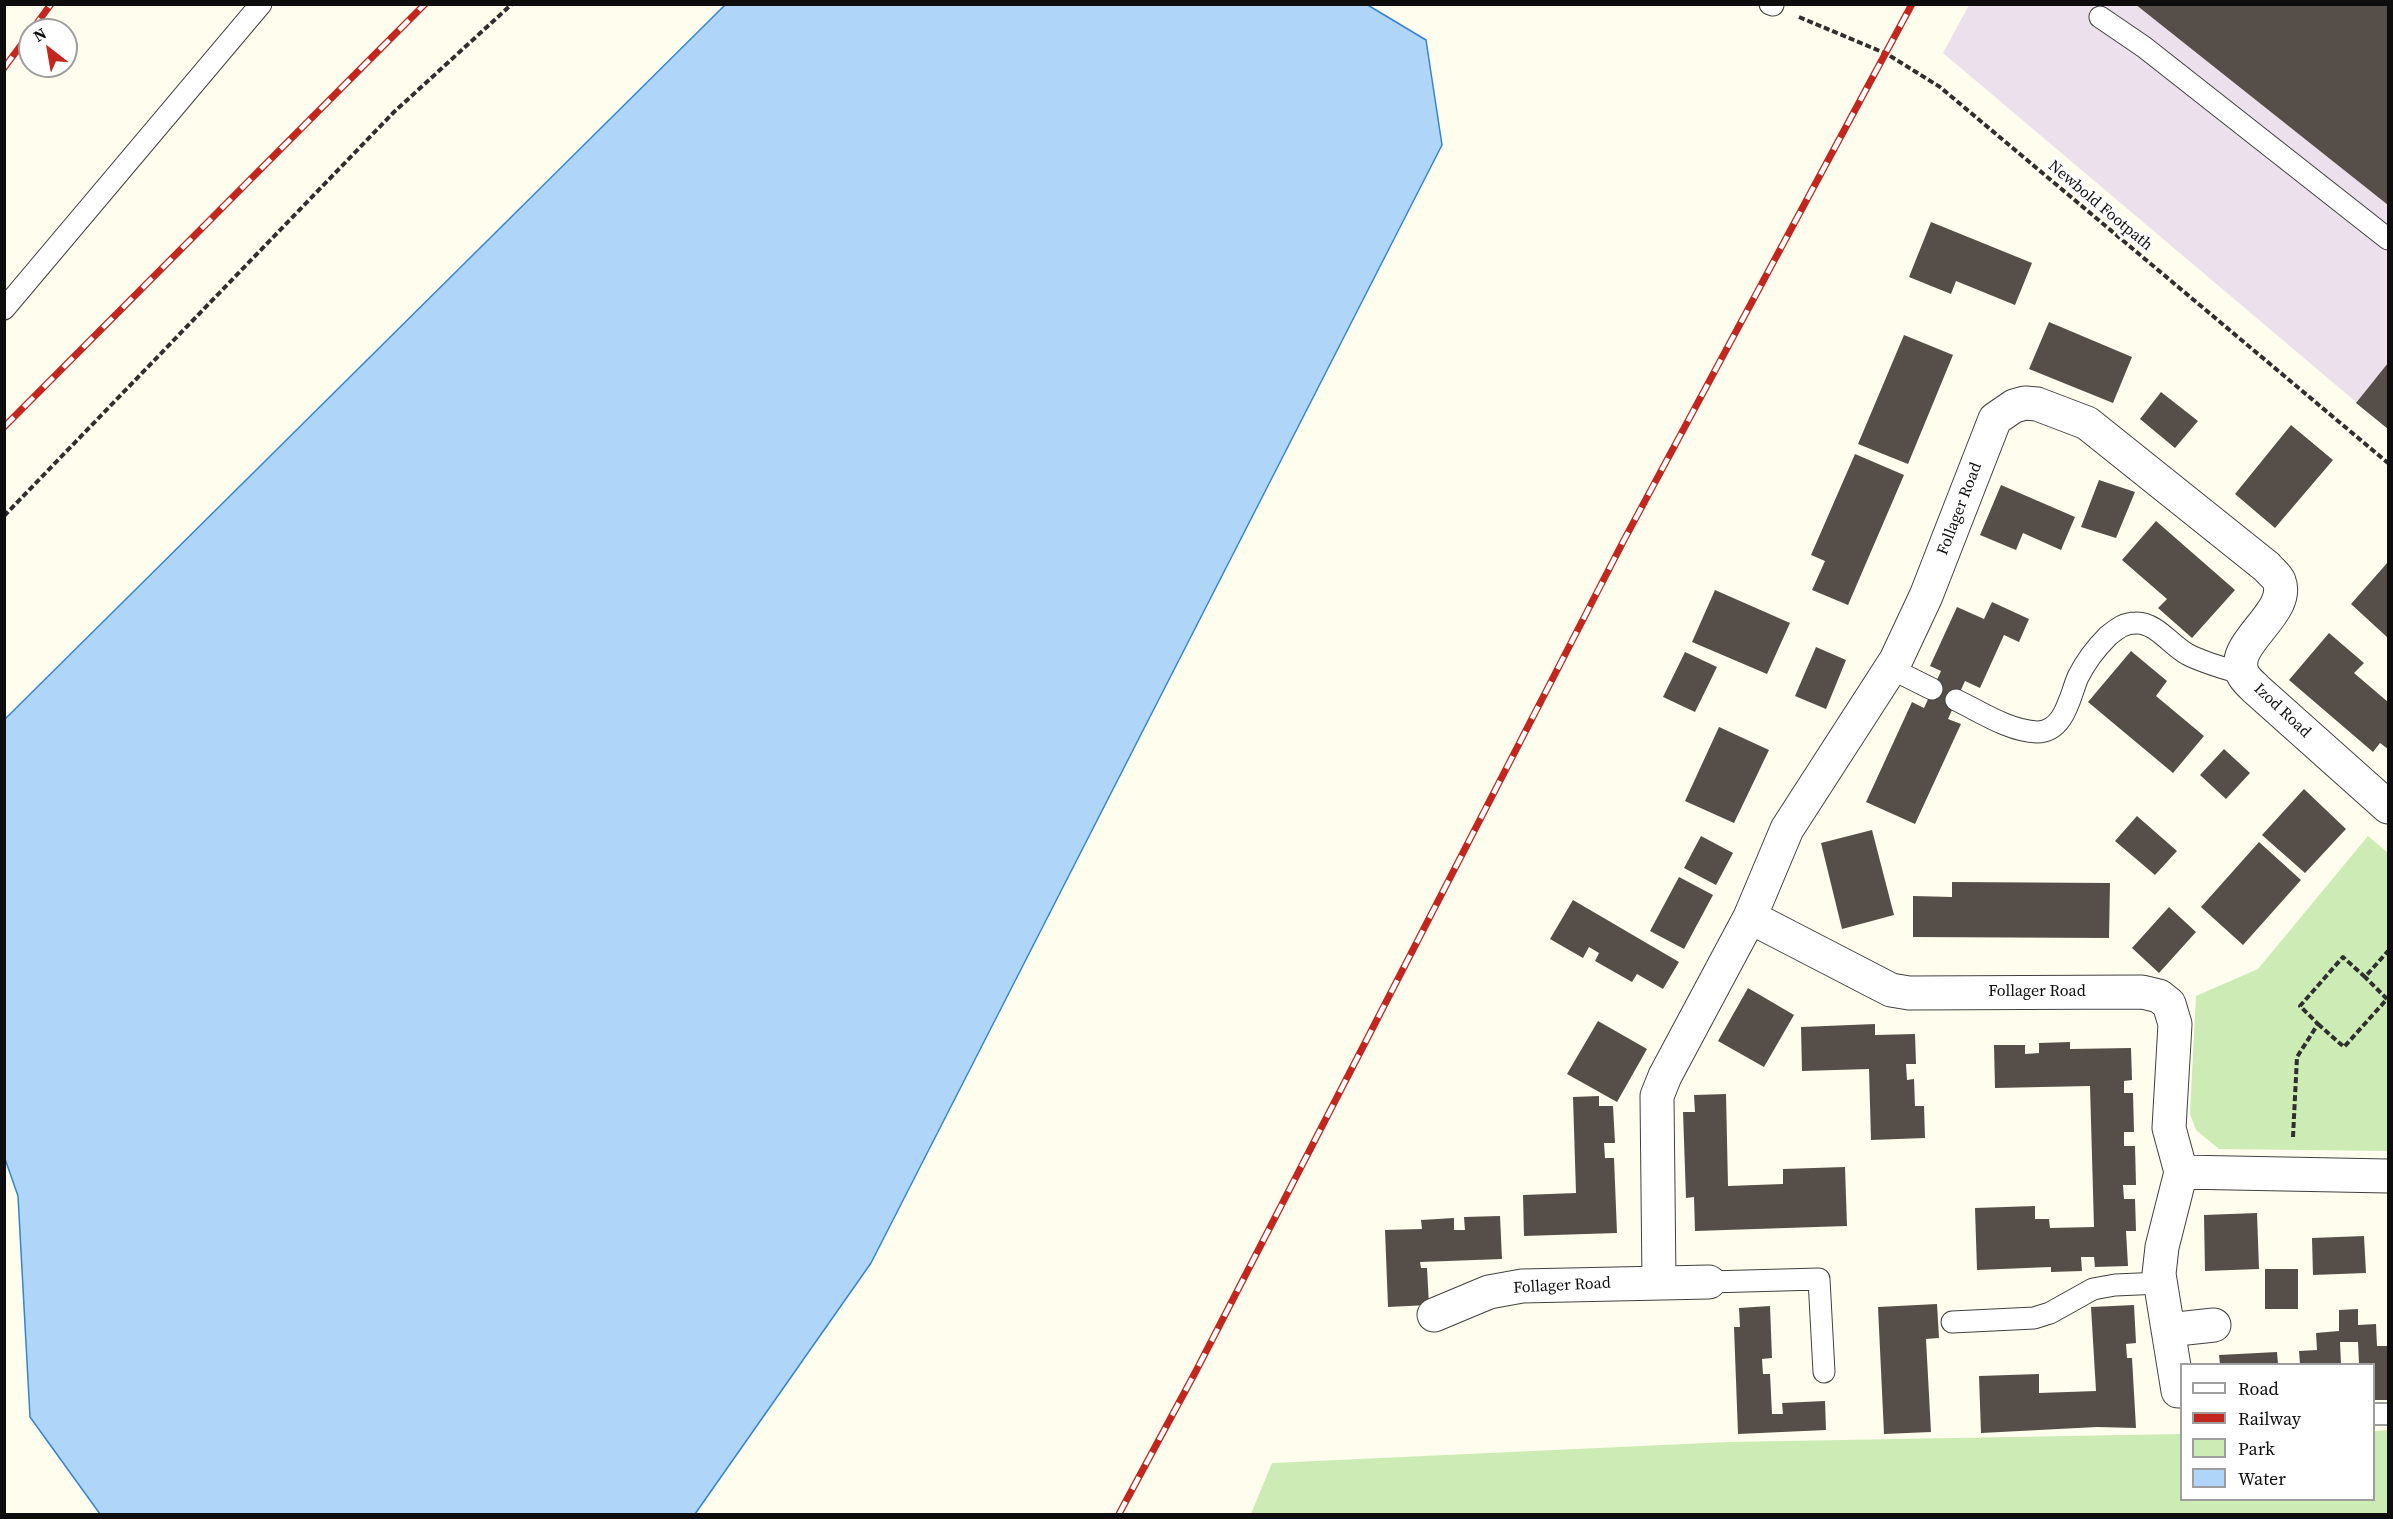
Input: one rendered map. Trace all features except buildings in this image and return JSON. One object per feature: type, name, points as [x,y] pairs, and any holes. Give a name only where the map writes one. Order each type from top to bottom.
[{"type":"street","name":"Follager Road","points":[[1659,1282],[1657,1096],[1665,1076],[1750,917],[1787,829],[1890,668],[1926,596],[1995,419],[2014,406],[2025,403],[2037,404],[2087,423],[2267,567],[2279,581],[2280,596]]},
{"type":"street","name":"Izod Road","points":[[2280,596],[2271,616],[2247,645],[2242,658],[2243,674],[2257,690],[2388,807]]},
{"type":"street","name":"Follager Road","points":[[1750,917],[1891,990],[1909,993],[2142,992],[2159,996],[2169,1004],[2175,1024],[2169,1128],[2181,1172],[2162,1247],[2159,1274],[2180,1393]]},
{"type":"street","points":[[2181,1172],[2388,1176]]},
{"type":"street","name":"Follager Road","points":[[1434,1315],[1489,1292],[1522,1286],[1709,1282]]},
{"type":"street","points":[[2168,1330],[2214,1325]]},
{"type":"lane","points":[[4,309],[261,4]]},
{"type":"lane","points":[[2100,17],[2145,47],[2388,239]]},
{"type":"lane","points":[[1956,700],[2016,728],[2038,732],[2050,729],[2070,703],[2079,676],[2096,648],[2121,625],[2139,623],[2150,627],[2186,654],[2243,674]]},
{"type":"lane","points":[[1890,668],[1932,689]]},
{"type":"lane","points":[[1709,1282],[1819,1279],[1824,1372]]},
{"type":"lane","points":[[1952,1322],[2034,1318],[2050,1313],[2093,1289],[2115,1285],[2161,1283]]},
{"type":"path","points":[[4,516],[394,112],[512,4]]},
{"type":"path","name":"Newbold Footpath","points":[[1771,5],[1887,54],[1940,87],[2388,463]]},
{"type":"path","points":[[2365,977],[2388,951]]},
{"type":"path","points":[[2343,957],[2365,977],[2387,999],[2344,1047],[2300,1006],[2343,957]]},
{"type":"path","points":[[2291,1174],[2297,1057],[2318,1024]]},
{"type":"shaded area","points":[[1969,5],[2388,5],[2388,429],[1943,53]]},
{"type":"green space","points":[[2368,836],[2388,853],[2388,1151],[2219,1149],[2196,1130],[2190,1114],[2196,996],[2258,969]]},
{"type":"green space","points":[[2388,1430],[2388,1514],[1251,1514],[1272,1463],[1729,1442],[2180,1434],[2180,1501],[2375,1501],[2375,1431]]},
{"type":"water","points":[[1366,4],[1426,40],[1442,145],[871,1263],[695,1514],[100,1514],[30,1417],[18,1196],[4,1156],[5,719],[725,5]]},
{"type":"railway","points":[[41,18],[51,4]]},
{"type":"railway","points":[[4,427],[425,4]]},
{"type":"railway","points":[[1119,1514],[1196,1371],[1624,540],[1912,4]]},
{"type":"railway","points":[[4,68],[18,49]]}]
